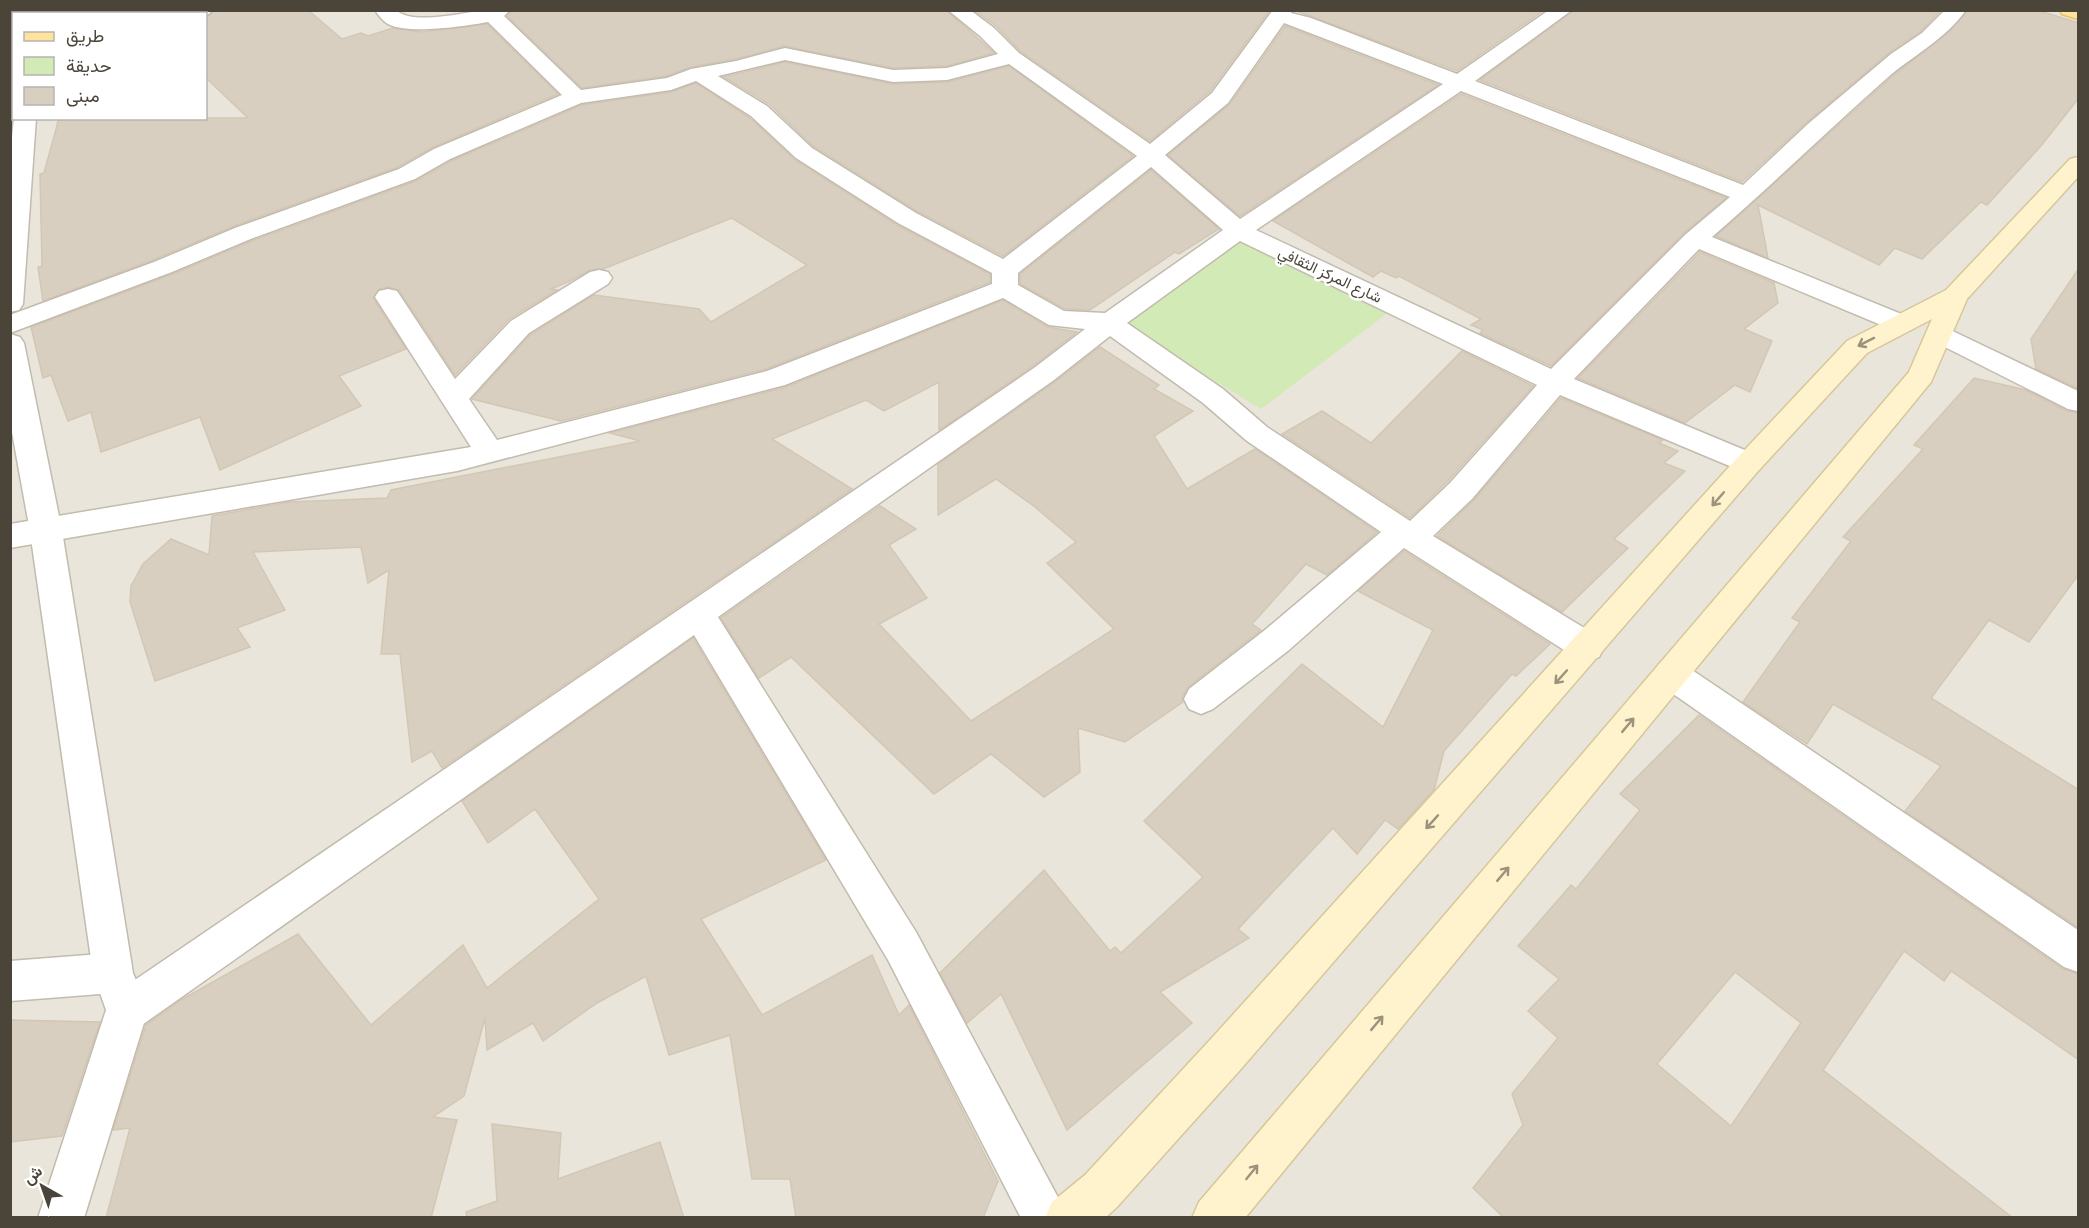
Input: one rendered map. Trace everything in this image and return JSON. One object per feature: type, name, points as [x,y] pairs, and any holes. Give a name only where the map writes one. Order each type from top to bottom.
[{"type":"main road","points":[[2069,10],[2079,13]]},
{"type":"main road","points":[[1068,1218],[1101,1191],[1194,1089],[1749,463],[1857,347],[1955,296],[2079,164]]},
{"type":"main road","points":[[1215,1218],[1921,376],[1955,296]]},
{"type":"street","points":[[384,10],[395,20],[429,23],[457,22],[497,13],[576,98]]},
{"type":"street","name":"شارع المركز الثقافي","points":[[957,10],[987,32],[1012,57],[1152,156],[1239,231],[1554,382],[1749,463]]},
{"type":"street","points":[[61,1218],[127,1010],[1044,374],[1108,322],[1563,10]]},
{"type":"street","points":[[1201,699],[1461,490],[1554,382],[1695,238],[1746,195],[1817,128],[1898,58],[1929,37],[1958,10]]},
{"type":"street","points":[[10,536],[457,460],[775,378],[1005,279],[1220,98],[1281,13],[1746,195]]},
{"type":"street","points":[[10,325],[163,267],[244,233],[407,174],[442,154],[576,98],[671,84],[698,73],[738,67],[785,54],[893,76],[947,74],[1012,57]]},
{"type":"street","points":[[698,73],[759,111],[804,153],[1005,279],[1059,319],[1108,322],[1213,396],[1257,434],[1407,535],[1587,647]]},
{"type":"street","points":[[10,304],[25,120]]},
{"type":"street","points":[[1695,238],[1902,324]]},
{"type":"street","points":[[453,397],[520,327],[599,278]]},
{"type":"street","points":[[388,297],[489,452]]},
{"type":"street","points":[[1940,334],[2079,402]]},
{"type":"street","points":[[10,343],[46,531],[113,974],[127,1010]]},
{"type":"street","points":[[698,614],[902,946],[1046,1218]]},
{"type":"street","points":[[1671,674],[2079,953]]},
{"type":"street","points":[[10,981],[113,974]]},
{"type":"shaded area","points":[[11,11],[2078,11],[2078,1217],[11,1217]]},
{"type":"green space","points":[[1248,237],[1389,312],[1261,409],[1118,322]]},
{"type":"building","points":[[215,10],[308,10],[342,39],[361,33],[368,36],[393,28],[422,32],[487,24],[558,94],[433,147],[398,167],[234,226],[153,260],[43,301],[38,267],[42,266],[40,174],[44,173],[58,120],[248,118],[207,79],[207,17]]},
{"type":"building","points":[[512,10],[946,10],[994,53],[947,66],[893,68],[784,46],[736,59],[691,67],[666,76],[582,88],[507,16]]},
{"type":"building","points":[[974,10],[1270,10],[1210,91],[1150,141],[1020,51],[996,26]]},
{"type":"building","points":[[1294,10],[1544,10],[1457,71]]},
{"type":"building","points":[[1574,10],[1941,10],[1921,31],[1890,52],[1808,121],[1742,182],[1480,80]]},
{"type":"building","points":[[1968,10],[2037,10],[2079,23],[2079,98],[2040,147],[1987,205],[1981,202],[1922,259],[1895,248],[1879,265],[1758,205],[1768,258],[1716,236],[1887,81],[1950,31]]},
{"type":"building","points":[[1285,26],[1438,85],[1240,216],[1168,155],[1230,104]]},
{"type":"building","points":[[785,62],[893,84],[948,82],[1009,66],[1133,156],[1003,256],[917,211],[813,146],[769,104],[724,77]]},
{"type":"building","points":[[696,83],[750,118],[795,160],[897,225],[990,274],[990,282],[766,369],[561,421],[472,399],[530,335],[594,295],[699,309],[711,322],[807,265],[732,218],[603,269],[590,270],[551,289],[557,290],[509,319],[455,375],[399,290],[388,287],[379,289],[373,298],[406,349],[339,376],[361,406],[220,470],[200,417],[101,452],[91,412],[68,421],[51,375],[43,378],[31,327],[173,274],[254,240],[416,181],[451,161],[582,105],[671,92]]},
{"type":"building","points":[[1461,94],[1726,198],[1685,232],[1551,366],[1480,333],[1483,330],[1471,325],[1481,319],[1399,276],[1396,278],[1381,271],[1373,277],[1273,221]]},
{"type":"building","points":[[1151,170],[1219,229],[1179,254],[1175,252],[1090,310],[1065,309],[1020,284],[1020,274]]},
{"type":"building","points":[[1700,252],[1774,283],[1778,303],[1744,329],[1772,341],[1750,392],[1735,385],[1685,423],[1578,378]]},
{"type":"building","points":[[2079,268],[2079,389],[2036,369],[2031,339]]},
{"type":"building","points":[[1003,300],[1048,327],[1077,332],[1033,366],[939,430],[939,382],[884,411],[866,400],[772,439],[852,489],[442,768],[432,751],[412,762],[400,654],[381,654],[389,570],[368,583],[361,547],[253,552],[285,610],[237,628],[250,647],[155,681],[130,602],[131,586],[143,564],[171,539],[209,555],[212,516],[290,502],[387,498],[391,490],[640,441],[610,433],[786,387]]},
{"type":"building","points":[[1100,347],[1159,385],[1154,389],[1193,411],[1154,436],[1187,489],[1255,449],[1377,532],[1327,575],[1306,564],[1252,624],[1261,630],[1188,687],[1182,698],[1183,702],[1125,742],[1078,728],[1080,772],[1044,797],[991,754],[934,794],[791,657],[759,678],[721,618],[880,506],[916,529],[889,545],[927,598],[879,624],[971,721],[1114,629],[1047,563],[1076,542],[1035,507],[996,479],[938,515],[938,464],[1055,382]]},
{"type":"building","points":[[1462,351],[1533,386],[1448,481],[1410,518],[1282,434],[1322,411],[1371,443]]},
{"type":"building","points":[[1974,378],[2026,390],[2067,411],[2079,413],[2079,574],[2029,642],[1989,620],[1931,698],[2079,790],[2079,928],[1905,811],[1941,766],[1833,704],[1807,744],[1743,702],[1800,622],[1792,618],[1851,541],[1843,537],[1923,449],[1914,445]]},
{"type":"building","points":[[1561,398],[1663,440],[1659,443],[1678,451],[1664,463],[1685,471],[1614,539],[1628,548],[1562,612],[1437,536],[1474,500]]},
{"type":"building","points":[[1404,551],[1550,644],[1516,676],[1512,674],[1444,751],[1434,790],[1398,829],[1385,820],[1357,854],[1333,828],[1238,929],[1249,938],[1160,992],[1192,1023],[1067,1130],[1001,994],[967,1023],[940,973],[1044,870],[1110,951],[1115,947],[1121,953],[1203,877],[1144,821],[1302,664],[1383,727],[1433,630],[1358,591]]},
{"type":"building","points":[[693,638],[826,860],[701,919],[762,1015],[872,955],[899,1015],[909,1005],[998,1181],[983,1218],[796,1218],[790,1179],[752,1179],[730,1035],[669,1055],[646,976],[597,1003],[543,1041],[533,1023],[487,1050],[485,1018],[464,1096],[433,1117],[457,1120],[431,1218],[106,1218],[130,1128],[113,1130],[146,1025],[181,1000],[298,934],[371,1025],[463,945],[487,988],[599,899],[535,809],[488,843],[462,801]]},
{"type":"building","points":[[1699,715],[2063,969],[2079,974],[2079,1060],[1951,971],[1944,981],[1904,951],[1823,1070],[2013,1218],[1504,1218],[1473,1188],[1523,1125],[1512,1094],[1558,1038],[1528,1011],[1559,979],[1518,946],[1571,885],[1576,889],[1640,810],[1620,794]],"holes":[[[1735,972],[1801,1023],[1731,1126],[1657,1064]]]},
{"type":"building","points":[[10,1020],[100,1022],[62,1136],[10,1142]]},
{"type":"building","points":[[492,1124],[561,1133],[558,1179],[660,1142],[684,1218],[467,1218],[466,1212],[497,1201]]}]
